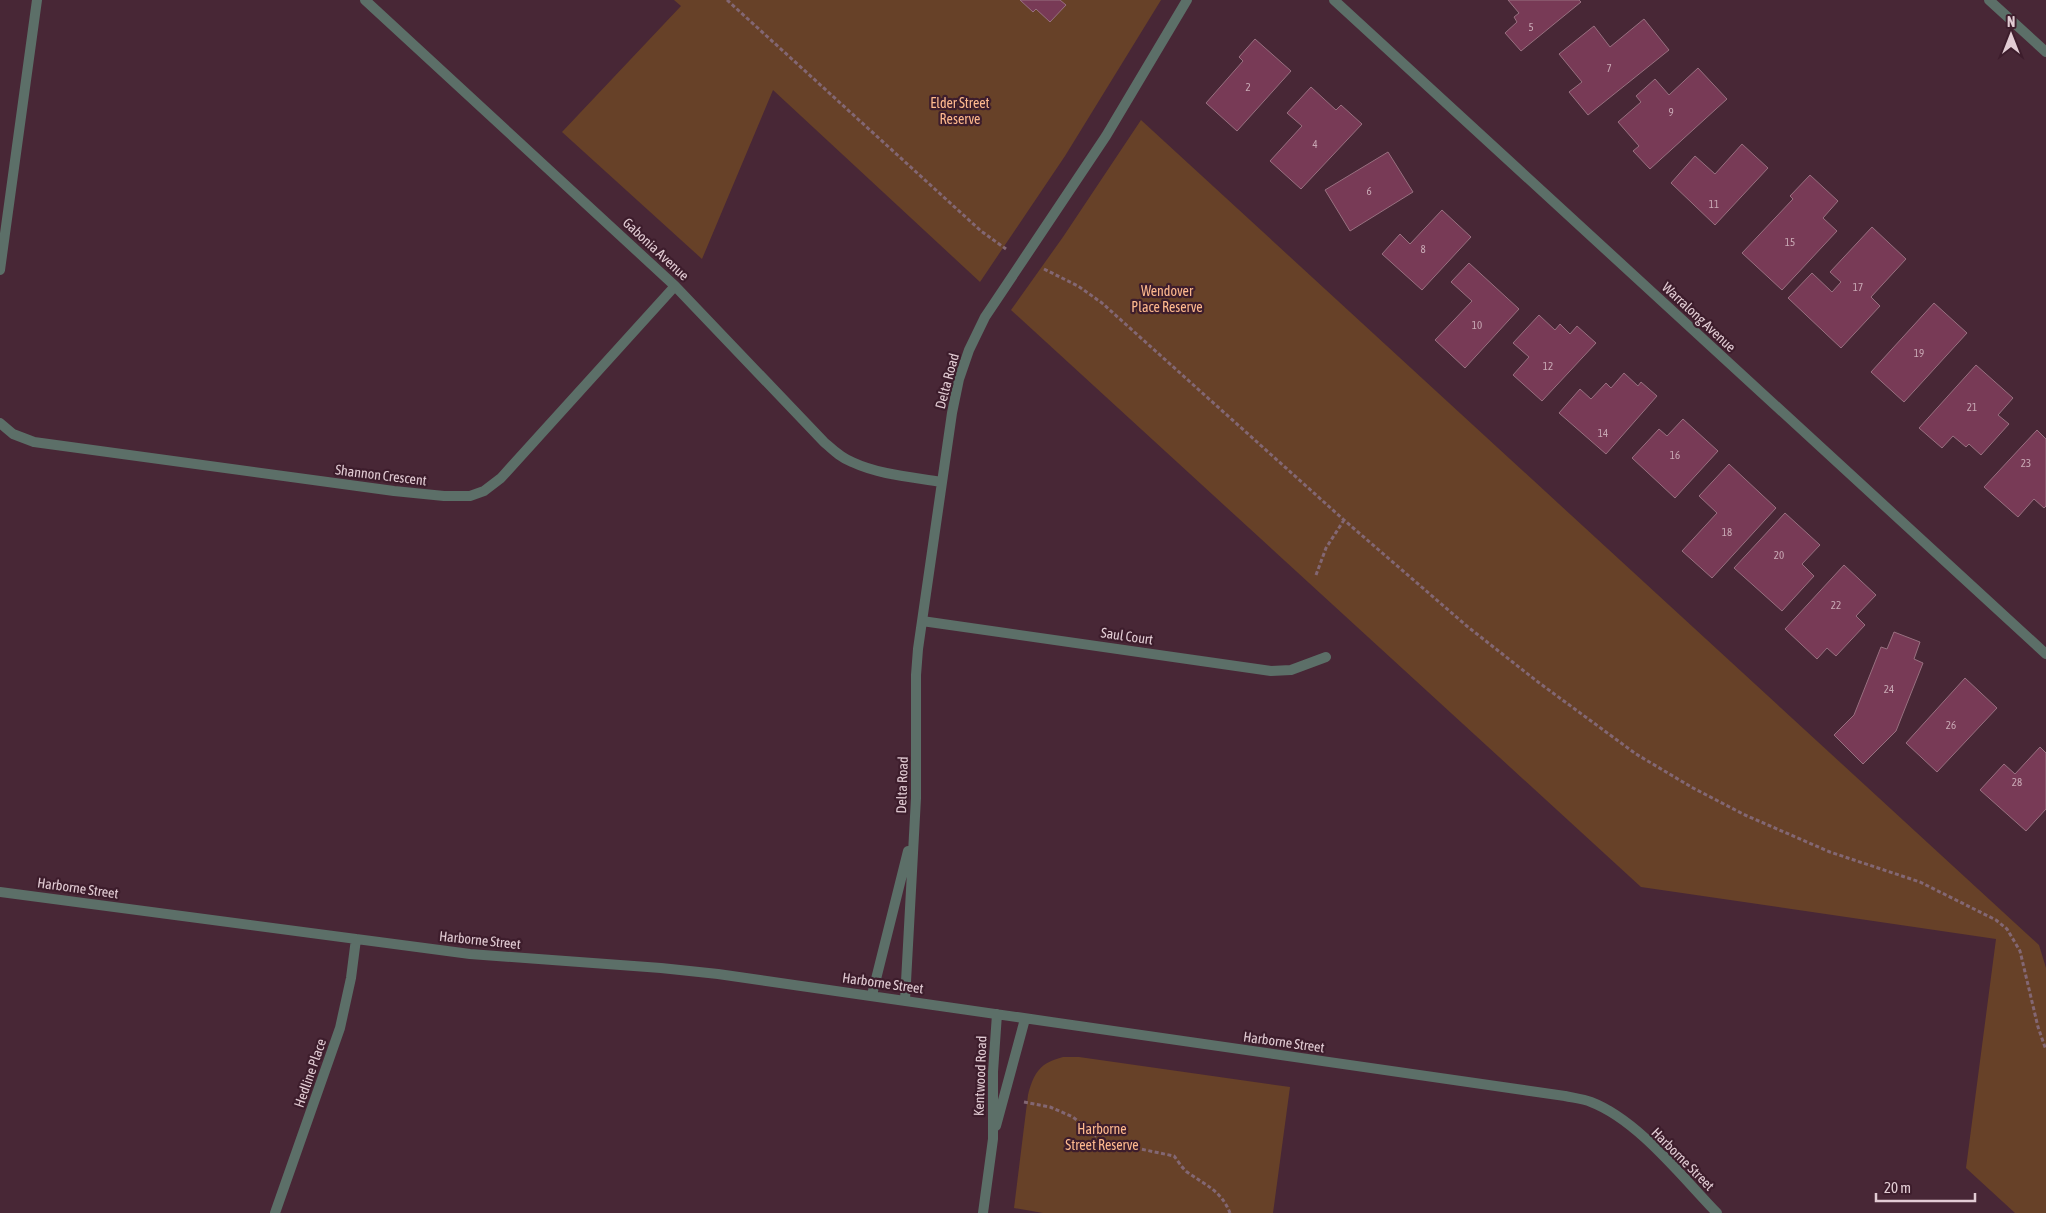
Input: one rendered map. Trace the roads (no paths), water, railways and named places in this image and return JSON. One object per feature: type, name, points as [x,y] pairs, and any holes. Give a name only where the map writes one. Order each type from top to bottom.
[{"type":"street","points":[[0,270],[37,0]]},
{"type":"street","name":"Gabonia Avenue","points":[[365,0],[676,286],[824,442],[842,457],[867,468],[942,482]]},
{"type":"street","name":"Delta Road","points":[[905,1000],[917,772],[916,675],[922,620],[952,413],[959,379],[969,350],[985,317],[1106,136],[1187,0]]},
{"type":"street","name":"Warralong Avenue","points":[[1334,0],[2046,654]]},
{"type":"street","points":[[1989,0],[2046,52]]},
{"type":"street","name":"Shannon Crescent","points":[[0,423],[13,434],[34,442],[394,491],[470,496],[484,491],[501,478],[676,286]]},
{"type":"street","name":"Saul Court","points":[[922,620],[1271,671],[1291,670],[1326,657]]},
{"type":"street","name":"Delta Road","points":[[872,995],[914,828]]},
{"type":"street","name":"Harborne Street","points":[[0,892],[470,954],[718,974],[1565,1096],[1590,1101],[1612,1112],[1629,1125],[1717,1213]]},
{"type":"street","name":"Hedline Place","points":[[275,1213],[340,1028],[351,978],[356,939]]},
{"type":"street","name":"Kentwood Road","points":[[993,1139],[993,1072],[997,1014]]},
{"type":"street","name":"Kentwood Road","points":[[983,1213],[993,1139],[1025,1019]]},
{"type":"park label","name":"Elder Street Reserve","points":[[960,112]]},
{"type":"park label","name":"Wendover Place Reserve","points":[[1167,300]]},
{"type":"park label","name":"Harborne Street Reserve","points":[[1102,1138]]}]
